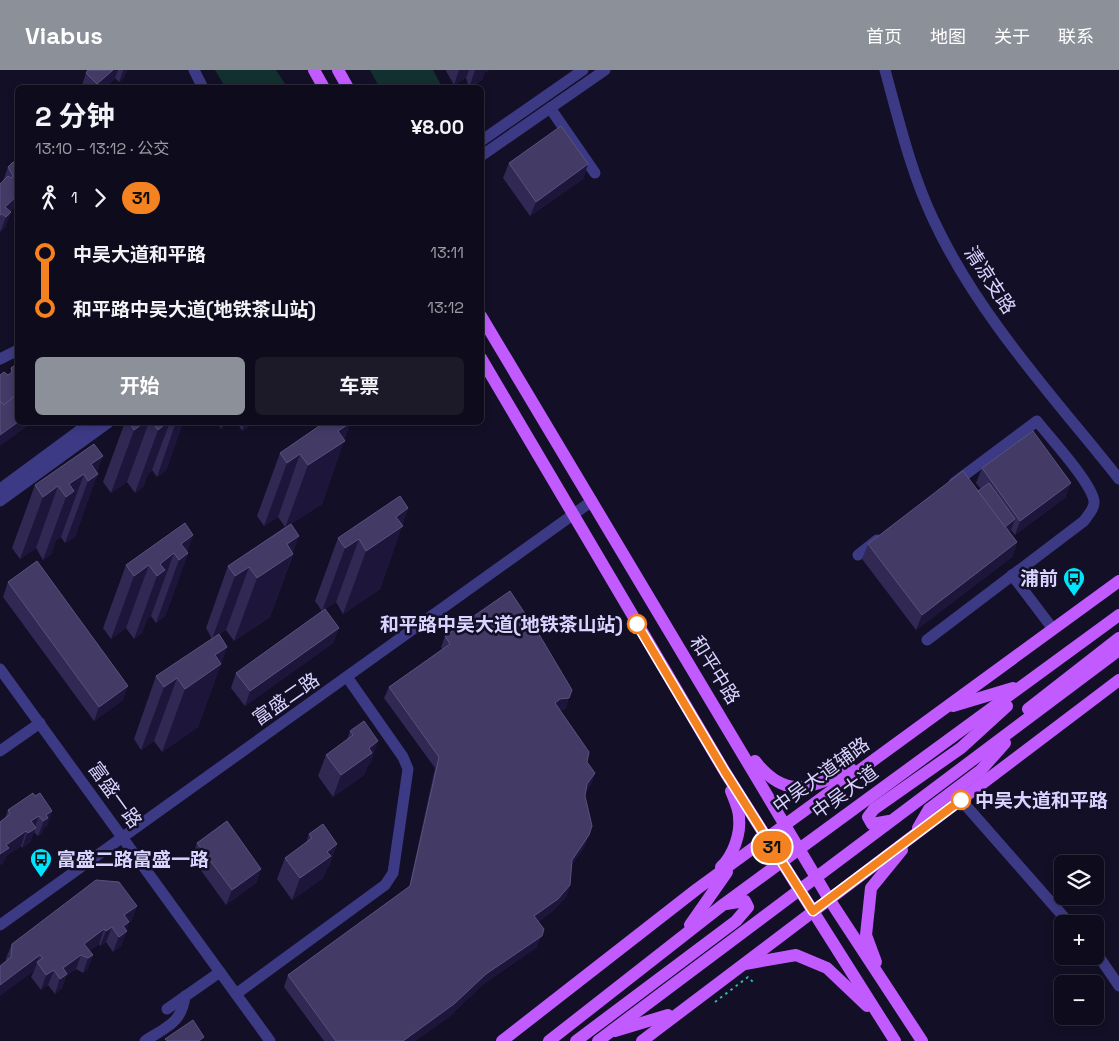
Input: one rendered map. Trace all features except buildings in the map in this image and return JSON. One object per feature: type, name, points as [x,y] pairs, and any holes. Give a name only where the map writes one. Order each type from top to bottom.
[{"type":"main road","points":[[314,70],[322,85]]},
{"type":"main road","points":[[338,70],[346,85]]},
{"type":"main road","name":"和平中路","points":[[484,321],[817,878],[886,988],[922,1041]]},
{"type":"main road","points":[[484,364],[725,772],[895,1041]]},
{"type":"main road","name":"中吴大道辅路","points":[[502,1041],[697,889],[1119,581]]},
{"type":"main road","name":"中吴大道","points":[[549,1041],[724,904],[1116,619]]},
{"type":"main road","points":[[977,757],[1040,698],[1119,638]]},
{"type":"main road","points":[[603,1037],[1119,650]]},
{"type":"main road","points":[[895,819],[872,824],[868,818],[874,809],[960,748],[1055,663]]},
{"type":"main road","points":[[642,1041],[1119,680]]},
{"type":"main road","points":[[944,708],[1023,686]]},
{"type":"main road","points":[[886,988],[866,935],[871,888],[914,835],[929,809],[981,770],[1025,721]]},
{"type":"main road","points":[[726,724],[763,771],[778,784],[813,787],[876,758]]},
{"type":"main road","points":[[697,889],[726,862],[737,839],[739,817],[725,772]]},
{"type":"main road","points":[[683,936],[732,863]]},
{"type":"main road","points":[[576,1041],[736,921],[748,907],[745,901],[724,904]]},
{"type":"main road","points":[[743,964],[796,955],[827,968],[882,1021]]},
{"type":"main road","points":[[603,1037],[652,1022],[684,1009]]},
{"type":"street","points":[[194,70],[202,85]]},
{"type":"street","points":[[484,139],[583,70]]},
{"type":"street","points":[[484,154],[605,70]]},
{"type":"street","name":"清凉支路","points":[[885,70],[915,173],[934,220],[955,262],[982,304],[1119,479]]},
{"type":"street","points":[[550,108],[595,173]]},
{"type":"street","points":[[0,359],[15,352]]},
{"type":"street","points":[[928,640],[1084,521],[1090,513],[1094,502],[1089,488],[1037,421],[944,491]]},
{"type":"street","points":[[0,489],[86,425]]},
{"type":"street","points":[[0,501],[105,425]]},
{"type":"street","name":"富盛二路","points":[[0,924],[592,501]]},
{"type":"street","points":[[858,555],[889,532]]},
{"type":"street","points":[[1012,575],[1053,629]]},
{"type":"street","name":"富盛一路","points":[[0,669],[270,1041]]},
{"type":"street","points":[[236,994],[385,884],[393,873],[408,769],[403,757],[347,677]]},
{"type":"street","points":[[0,751],[40,722]]},
{"type":"street","points":[[961,800],[1062,915]]},
{"type":"street","points":[[1104,964],[1119,986]]},
{"type":"street","points":[[167,1009],[220,972]]},
{"type":"street","points":[[145,1041],[177,1019],[183,1011],[185,996]]},
{"type":"path","points":[[748,978],[754,983]]},
{"type":"green space","points":[[215,70],[276,70],[286,85],[224,85]]},
{"type":"green space","points":[[370,70],[433,70],[441,85],[378,85]]},
{"type":"bus line","name":"31","points":[[637,624],[725,772],[813,911],[961,800]]},
{"type":"place","name":"浦前","points":[[1074,597]]},
{"type":"place","name":"和平路中吴大道(地铁茶山站)","points":[[637,624]]},
{"type":"place","name":"中吴大道和平路","points":[[961,800]]},
{"type":"place","name":"富盛二路富盛一路","points":[[41,878]]}]
